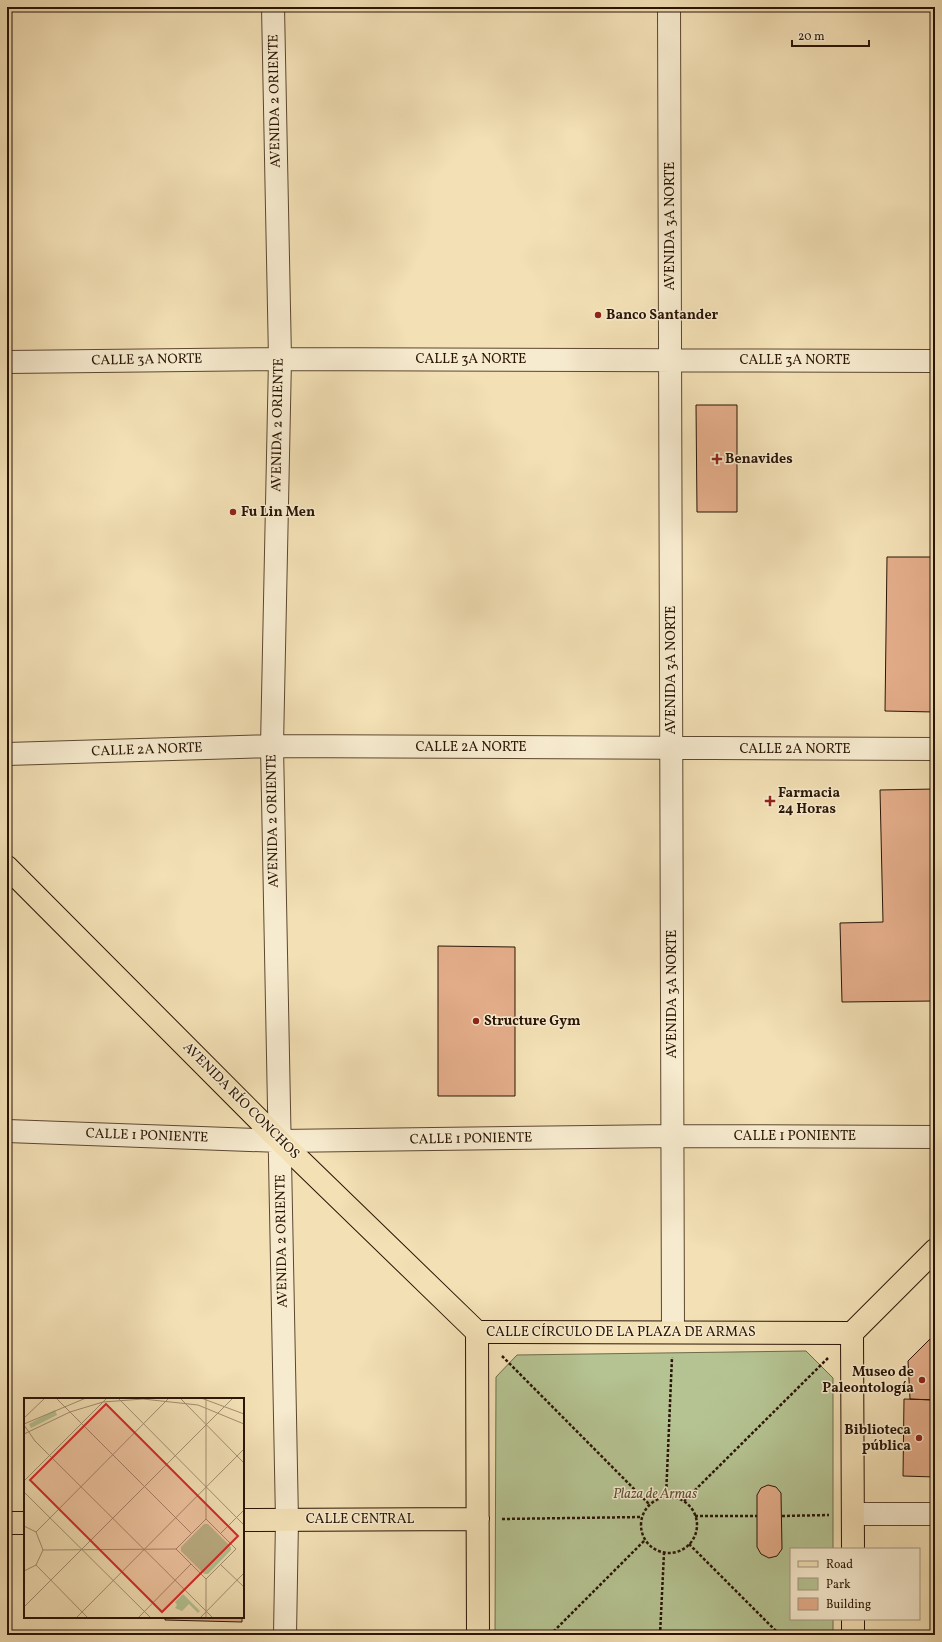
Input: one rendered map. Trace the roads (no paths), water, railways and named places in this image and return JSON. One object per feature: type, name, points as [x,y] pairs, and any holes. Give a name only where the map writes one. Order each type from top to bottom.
[{"type":"main road","name":"AVENIDA RÍO CONCHOS","points":[[7,867],[280,1141],[477,1332]]},
{"type":"main road","points":[[853,1548],[852,1333],[935,1250]]},
{"type":"main road","name":"CALLE CÍRCULO DE LA PLAZA DE ARMAS","points":[[478,1635],[477,1332],[852,1333]]},
{"type":"main road","name":"CALLE CENTRAL","points":[[244,1520],[478,1519]]},
{"type":"main road","points":[[7,1523],[24,1523]]},
{"type":"main road","points":[[853,1620],[853,1635]]},
{"type":"street","name":"AVENIDA 2 ORIENTE","points":[[273,7],[280,359],[272,746],[287,1520],[285,1635]]},
{"type":"street","name":"AVENIDA 3A NORTE","points":[[669,7],[673,1332]]},
{"type":"street","name":"CALLE 3A NORTE","points":[[7,362],[280,359],[935,361]]},
{"type":"street","name":"CALLE 2A NORTE","points":[[7,754],[272,746],[935,749]]},
{"type":"street","name":"CALLE 1 PONIENTE","points":[[7,1131],[280,1141],[672,1136],[935,1137]]},
{"type":"street","points":[[852,1514],[935,1514]]},
{"type":"place","name":"Banco Santander","points":[[598,315]]},
{"type":"place","name":"Benavides","points":[[717,459]]},
{"type":"place","name":"Fu Lin Men","points":[[233,512]]},
{"type":"place","name":"Farmacia 24 Horas","points":[[770,801]]},
{"type":"place","name":"Structure Gym","points":[[476,1021]]},
{"type":"place","name":"Museo de Paleontología","points":[[922,1380]]},
{"type":"place","name":"Biblioteca pública","points":[[919,1438]]},
{"type":"park label","name":"Plaza de Armas","points":[[655,1494]]}]
